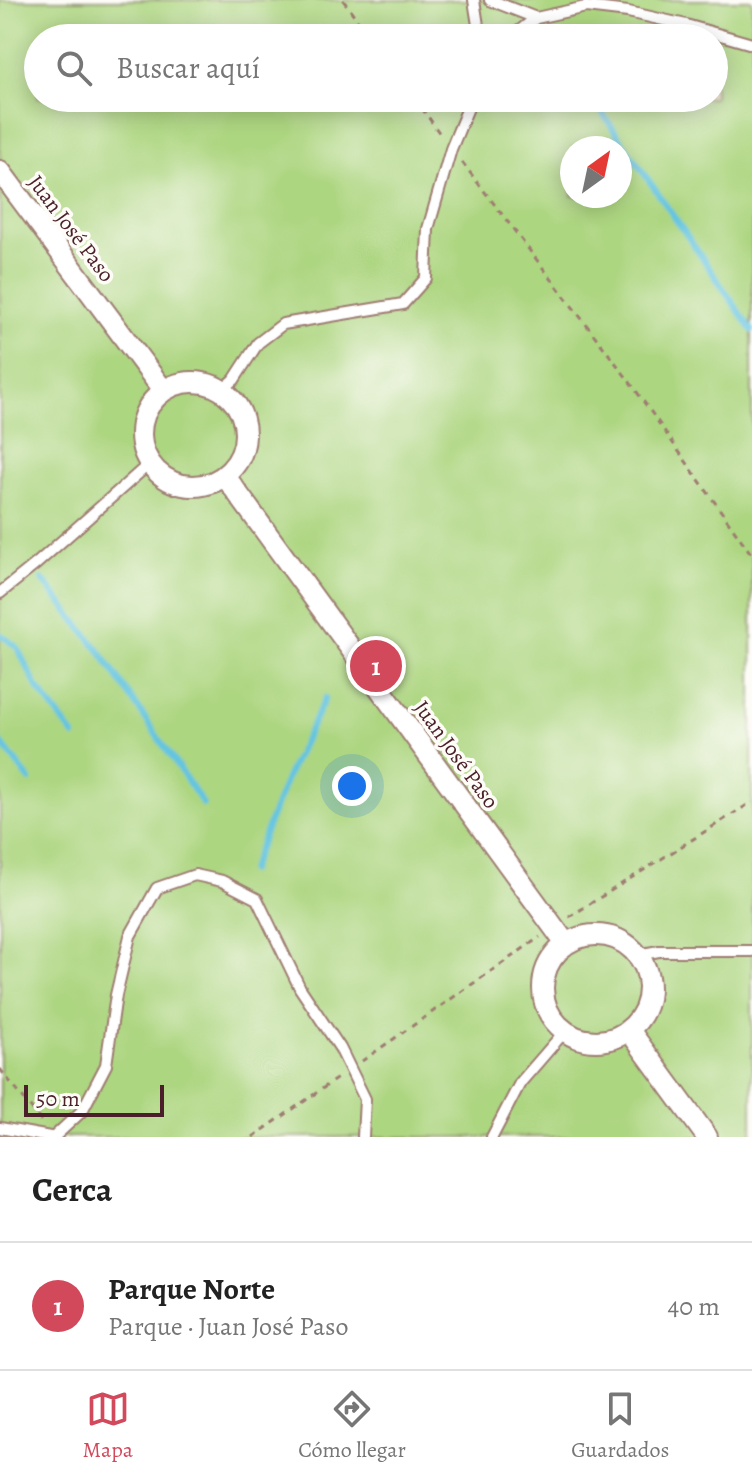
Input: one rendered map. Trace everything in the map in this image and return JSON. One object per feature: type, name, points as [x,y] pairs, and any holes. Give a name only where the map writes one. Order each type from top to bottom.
[{"type":"street","name":"Juan José Paso","points":[[0,171],[163,390]]},
{"type":"street","points":[[177,383],[208,383],[222,390],[234,401],[246,432],[244,449],[237,464],[225,476],[210,484],[193,487],[176,484],[161,476],[149,464],[142,449],[140,432],[143,416],[151,402],[163,390],[177,383]]},
{"type":"street","name":"Juan José Paso","points":[[225,476],[566,944]]},
{"type":"street","points":[[596,935],[626,944],[637,955],[649,986],[647,1002],[640,1018],[629,1030],[614,1038],[597,1041],[580,1039],[552,1019],[542,987],[545,970],[554,955],[566,944],[580,937],[596,935]]},
{"type":"street","points":[[629,1030],[707,1137]]},
{"type":"lane","points":[[474,0],[478,24]]},
{"type":"lane","points":[[490,0],[536,18]]},
{"type":"lane","points":[[528,24],[536,18],[586,7],[628,12],[682,24]]},
{"type":"lane","points":[[728,37],[752,44]]},
{"type":"lane","points":[[222,390],[234,380],[258,343],[283,324],[403,304],[426,278],[428,229],[451,149],[466,112]]},
{"type":"lane","points":[[0,593],[149,464]]},
{"type":"lane","points":[[0,1128],[32,1136],[52,1137],[82,1111],[106,1065],[116,995],[130,936],[157,888],[195,875],[222,881],[257,899],[300,988],[340,1048],[365,1099],[363,1137]]},
{"type":"lane","points":[[637,955],[659,951],[752,951]]},
{"type":"lane","points":[[492,1137],[520,1083],[565,1031]]},
{"type":"path","points":[[343,0],[361,24]]},
{"type":"path","points":[[425,112],[627,378],[752,555]]},
{"type":"path","points":[[253,1137],[554,927],[752,802]]},
{"type":"path","points":[[0,1069],[44,1126]]},
{"type":"green space","points":[[0,0],[752,0],[752,1137],[0,1137]]},
{"type":"waterway","points":[[602,112],[752,330]]},
{"type":"waterway","points":[[42,579],[99,650],[203,804]]},
{"type":"waterway","points":[[0,634],[17,647],[37,687],[74,736]]},
{"type":"waterway","points":[[250,871],[287,776],[325,698]]},
{"type":"waterway","points":[[0,741],[30,780]]},
{"type":"place","name":"Parque Norte","points":[[376,666]]}]
